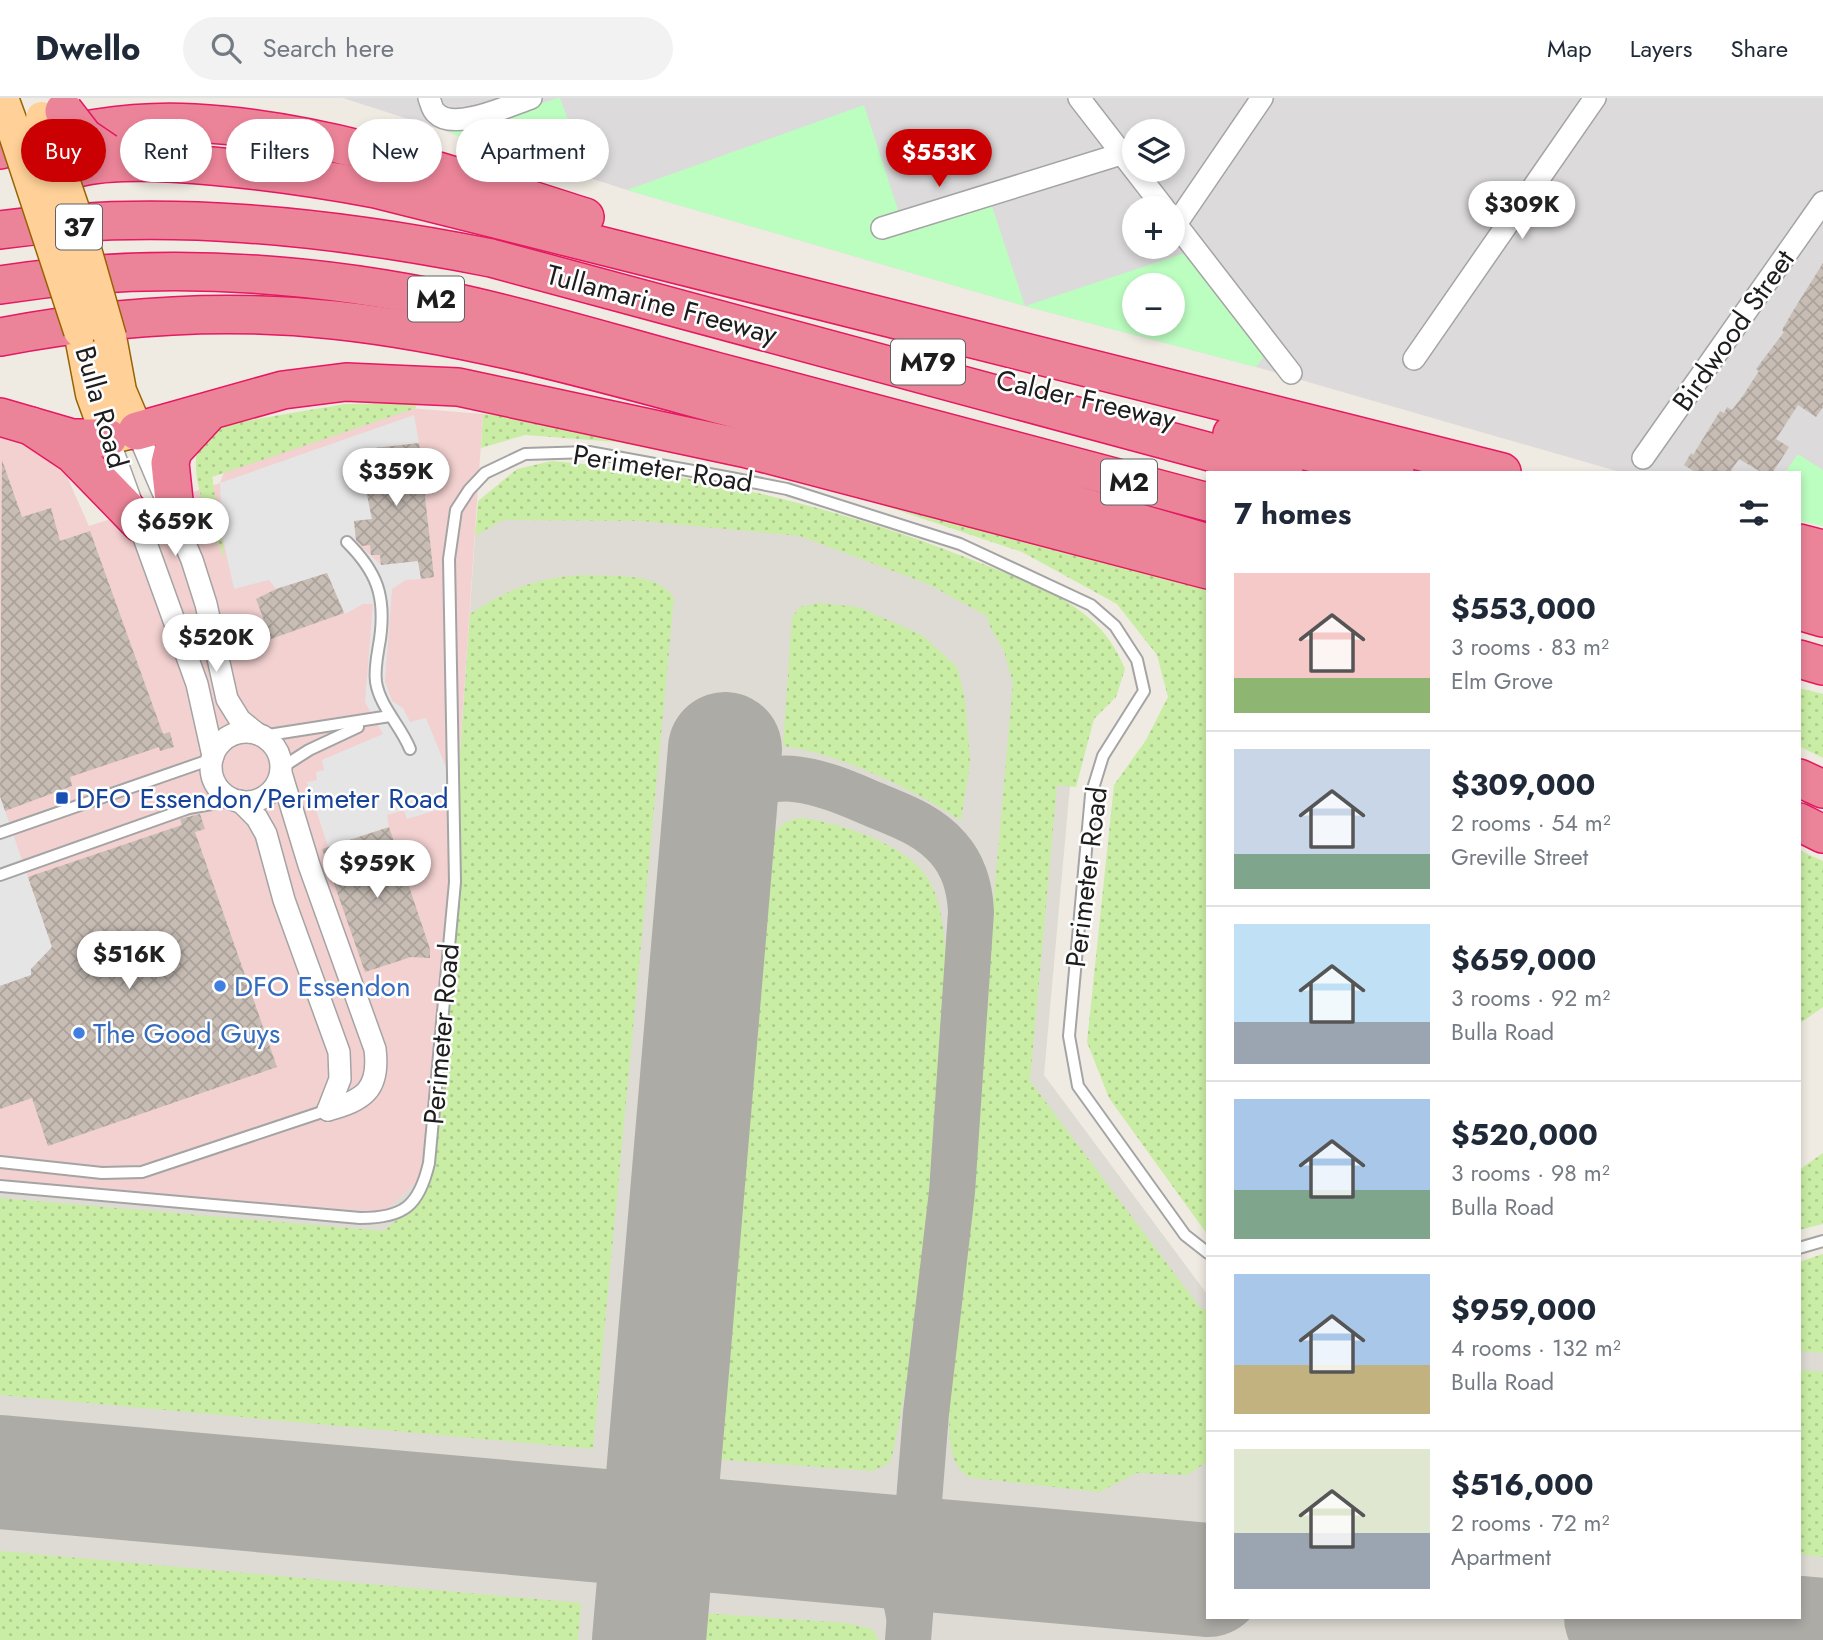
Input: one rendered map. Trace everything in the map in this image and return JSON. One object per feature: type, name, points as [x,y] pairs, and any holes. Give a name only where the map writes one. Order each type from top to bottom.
[{"type":"highway","points":[[26,116],[84,137],[120,156]]},
{"type":"highway","points":[[26,116],[84,130],[144,123],[222,125],[394,158],[1112,375]]},
{"type":"highway","points":[[212,166],[262,171],[376,189],[1498,471]]},
{"type":"highway","name":"Tullamarine Freeway","points":[[23,225],[160,219],[260,225],[424,245],[491,258],[1280,471]]},
{"type":"highway","name":"Calder Freeway","points":[[491,258],[1391,471]]},
{"type":"highway","name":"Tullamarine Freeway","points":[[0,285],[46,278],[245,273],[342,282],[435,299],[581,334],[1206,501]]},
{"type":"highway","points":[[0,337],[124,318],[241,314],[336,320],[491,347],[569,364],[1206,542]]},
{"type":"highway","points":[[491,347],[732,421],[1053,527]]},
{"type":"highway","points":[[16,422],[72,438],[122,435],[283,390],[346,382],[458,387],[747,449],[1053,527],[1206,569]]},
{"type":"highway","points":[[176,519],[170,463],[173,451],[211,410]]},
{"type":"highway","points":[[16,422],[73,454],[139,523]]},
{"type":"highway","points":[[1050,461],[1206,516]]},
{"type":"highway","points":[[1801,542],[1823,547]]},
{"type":"highway","points":[[1801,576],[1823,582]]},
{"type":"highway","points":[[1801,612],[1823,618]]},
{"type":"highway","points":[[1801,660],[1823,666]]},
{"type":"highway","points":[[1801,779],[1823,789]]},
{"type":"highway","points":[[1801,802],[1823,813]]},
{"type":"highway","points":[[1801,823],[1823,834]]},
{"type":"main road","name":"Bulla Road","points":[[26,116],[23,225],[96,338],[120,391],[122,435]]},
{"type":"main road","points":[[23,225],[58,182]]},
{"type":"main road","name":"Bulla Road","points":[[68,182],[96,338]]},
{"type":"street","points":[[429,98],[434,113],[447,120],[464,120],[531,98]]},
{"type":"street","points":[[1079,98],[1154,196]]},
{"type":"street","points":[[1185,199],[1262,98]]},
{"type":"street","points":[[1414,359],[1595,98]]},
{"type":"street","points":[[882,228],[1121,154]]},
{"type":"street","name":"Birdwood Street","points":[[1643,458],[1823,202]]},
{"type":"street","points":[[1185,235],[1291,373]]},
{"type":"street","name":"Bulla Road","points":[[122,435],[176,519],[206,604],[227,699],[240,720],[259,735]]},
{"type":"street","name":"Bulla Road","points":[[122,435],[139,523],[197,684],[212,757]]},
{"type":"street","points":[[235,734],[259,735],[276,749],[309,864],[375,1049],[374,1076],[364,1095],[356,1102],[328,1110],[340,1080],[339,1052],[284,900],[266,834],[257,818],[215,784],[212,757],[226,739],[235,734]]},
{"type":"street","points":[[237,801],[249,802],[266,796],[281,771]]},
{"type":"lane","name":"Perimeter Road","points":[[0,1186],[360,1218],[388,1218],[413,1200],[424,1185],[429,1163],[455,881],[449,559],[451,530],[456,510],[485,473],[525,454],[589,452],[787,489],[960,544],[1091,605],[1115,626],[1137,660],[1144,691],[1103,756],[1091,795],[1069,1036],[1072,1065],[1078,1086],[1185,1235],[1206,1252]]},
{"type":"lane","points":[[347,542],[366,561],[378,588],[383,614],[376,682],[390,716],[402,731],[410,749]]},
{"type":"lane","points":[[281,771],[309,750],[390,716]]},
{"type":"lane","points":[[259,735],[377,720]]},
{"type":"lane","points":[[0,833],[212,757]]},
{"type":"lane","points":[[0,875],[189,808],[237,801]]},
{"type":"lane","points":[[0,1162],[102,1173],[142,1172],[328,1110]]},
{"type":"lane","points":[[1801,1247],[1823,1241]]},
{"type":"shaded area","points":[[343,98],[1823,98],[1823,522],[1801,471],[1617,471],[1139,336],[1185,336],[1185,273],[1122,273],[1122,332],[1025,306],[602,182],[609,182],[609,119],[456,119],[456,135],[442,130],[442,119],[408,119]]},
{"type":"shaded area","name":"DFO Essendon","points":[[409,408],[483,414],[457,794],[421,1178],[383,1213],[0,1183],[0,434],[43,453],[64,470],[89,526],[220,483],[240,429]]},
{"type":"shaded area","points":[[414,415],[419,443],[366,449],[368,465],[361,466],[372,519],[354,521],[357,547],[364,549],[381,565],[418,561],[421,579],[406,580],[392,589],[385,681],[392,701],[403,708],[410,722],[426,718],[457,794],[437,795],[440,809],[407,819],[404,810],[387,815],[389,827],[328,847],[307,782],[317,780],[316,772],[324,770],[322,760],[383,734],[365,702],[373,604],[363,604],[345,614],[327,573],[276,589],[269,580],[234,589],[222,535],[220,483]]},
{"type":"shaded area","points":[[620,473],[1084,630],[1044,1075],[1206,1293],[1206,1619],[1801,1619],[1801,1346],[1823,1348],[1823,1640],[0,1640],[0,1183],[384,1212],[421,1178],[457,794],[476,523],[483,503]]},
{"type":"shaded area","points":[[0,796],[52,947],[31,975],[0,986]]},
{"type":"green space","points":[[558,98],[568,119],[493,119]]},
{"type":"green space","points":[[864,105],[899,213],[990,200],[1025,306],[627,190]]},
{"type":"green space","points":[[1188,252],[1268,351],[1256,367],[1139,336],[1185,336],[1185,273],[1125,273],[1167,259],[1185,259],[1185,253]]},
{"type":"green space","points":[[1122,274],[1122,332],[1025,306]]},
{"type":"green space","points":[[415,403],[416,408],[212,477],[225,559],[202,500],[196,467],[201,440],[211,430],[230,415],[240,422],[345,404]]},
{"type":"green space","points":[[483,414],[553,421],[701,446],[1206,585],[1206,1233],[1109,1098],[1087,1042],[1114,785],[1146,740],[1168,697],[1157,655],[1117,604],[1022,552],[820,484],[617,442],[525,435],[481,448]]},
{"type":"green space","points":[[1798,454],[1823,470],[1823,526],[1801,521],[1801,471],[1786,471]]},
{"type":"green space","points":[[552,461],[660,474],[767,495],[872,524],[1020,578],[1063,599],[1089,618],[1114,648],[1125,669],[1116,697],[1094,719],[1076,787],[1057,785],[1030,1081],[1201,1309],[1206,1309],[1206,1463],[1187,1475],[1137,1473],[1099,1492],[973,1478],[963,1473],[952,1453],[949,1426],[950,1389],[1013,683],[1004,651],[987,616],[928,584],[800,536],[642,521],[503,520],[475,536],[478,501],[517,469]]},
{"type":"green space","points":[[584,575],[646,579],[666,589],[674,598],[593,1449],[0,1395],[0,1198],[384,1231],[421,1198],[430,1184],[470,614],[524,586],[552,578]]},
{"type":"green space","points":[[818,603],[858,607],[922,635],[957,667],[965,698],[970,762],[961,821],[922,797],[876,774],[828,756],[783,746],[792,617],[800,607]]},
{"type":"green space","points":[[1801,688],[1823,694],[1823,758],[1801,747]]},
{"type":"green space","points":[[803,818],[856,831],[892,848],[922,870],[939,905],[946,955],[943,1036],[916,1318],[892,1457],[889,1463],[873,1471],[712,1459],[772,840],[784,824]]},
{"type":"green space","points":[[1801,851],[1823,861],[1823,1007],[1801,1023]]},
{"type":"green space","points":[[1823,1153],[1823,1224],[1801,1230],[1801,1169]]},
{"type":"green space","points":[[1823,1254],[1823,1353],[1801,1351],[1801,1261]]},
{"type":"green space","points":[[1801,1370],[1823,1372],[1823,1557],[1801,1554]]},
{"type":"green space","points":[[0,1551],[581,1603],[578,1640],[0,1640]]},
{"type":"green space","points":[[701,1613],[846,1623],[872,1629],[879,1640],[698,1640]]},
{"type":"building","points":[[1823,263],[1823,407],[1816,417],[1798,405],[1776,439],[1789,447],[1774,471],[1759,471],[1739,459],[1731,471],[1693,471],[1684,465],[1720,411],[1724,413],[1727,407],[1732,410],[1742,397],[1759,371],[1756,369],[1784,332],[1782,330]]},
{"type":"building","points":[[419,443],[434,577],[421,579],[418,561],[381,565],[380,555],[371,555],[370,545],[362,546],[356,540],[354,521],[372,519],[361,466],[368,465],[366,449]]},
{"type":"building","points":[[2,460],[22,517],[51,508],[60,541],[90,531],[163,734],[170,732],[174,747],[160,751],[159,747],[70,777],[72,786],[5,811],[0,796]]},
{"type":"building","points":[[327,573],[344,613],[271,639],[256,599],[276,589]]},
{"type":"building","points":[[200,814],[205,829],[195,832],[277,1067],[48,1146],[32,1098],[0,1109],[0,986],[31,975],[31,969],[52,947],[28,877],[182,825],[180,819]]},
{"type":"building","points":[[389,827],[430,949],[430,958],[411,957],[365,972],[322,849]]},
{"type":"taxiway","points":[[714,881],[718,841],[723,821],[732,804],[747,790],[764,782],[782,779],[800,780],[839,790],[923,827],[954,855],[968,886],[971,912],[952,1192],[926,1413],[908,1640]]},
{"type":"taxiway","points":[[853,1549],[874,1559],[891,1574],[903,1593],[909,1616]]},
{"type":"runway","points":[[649,1640],[725,749]]},
{"type":"runway","points":[[0,1472],[1206,1580]]},
{"type":"runway","points":[[1643,1619],[1823,1635]]},
{"type":"place","name":"DFO Essendon/Perimeter Road","points":[[62,798]]},
{"type":"place","name":"DFO Essendon","points":[[220,986]]},
{"type":"place","name":"The Good Guys","points":[[79,1033]]}]
